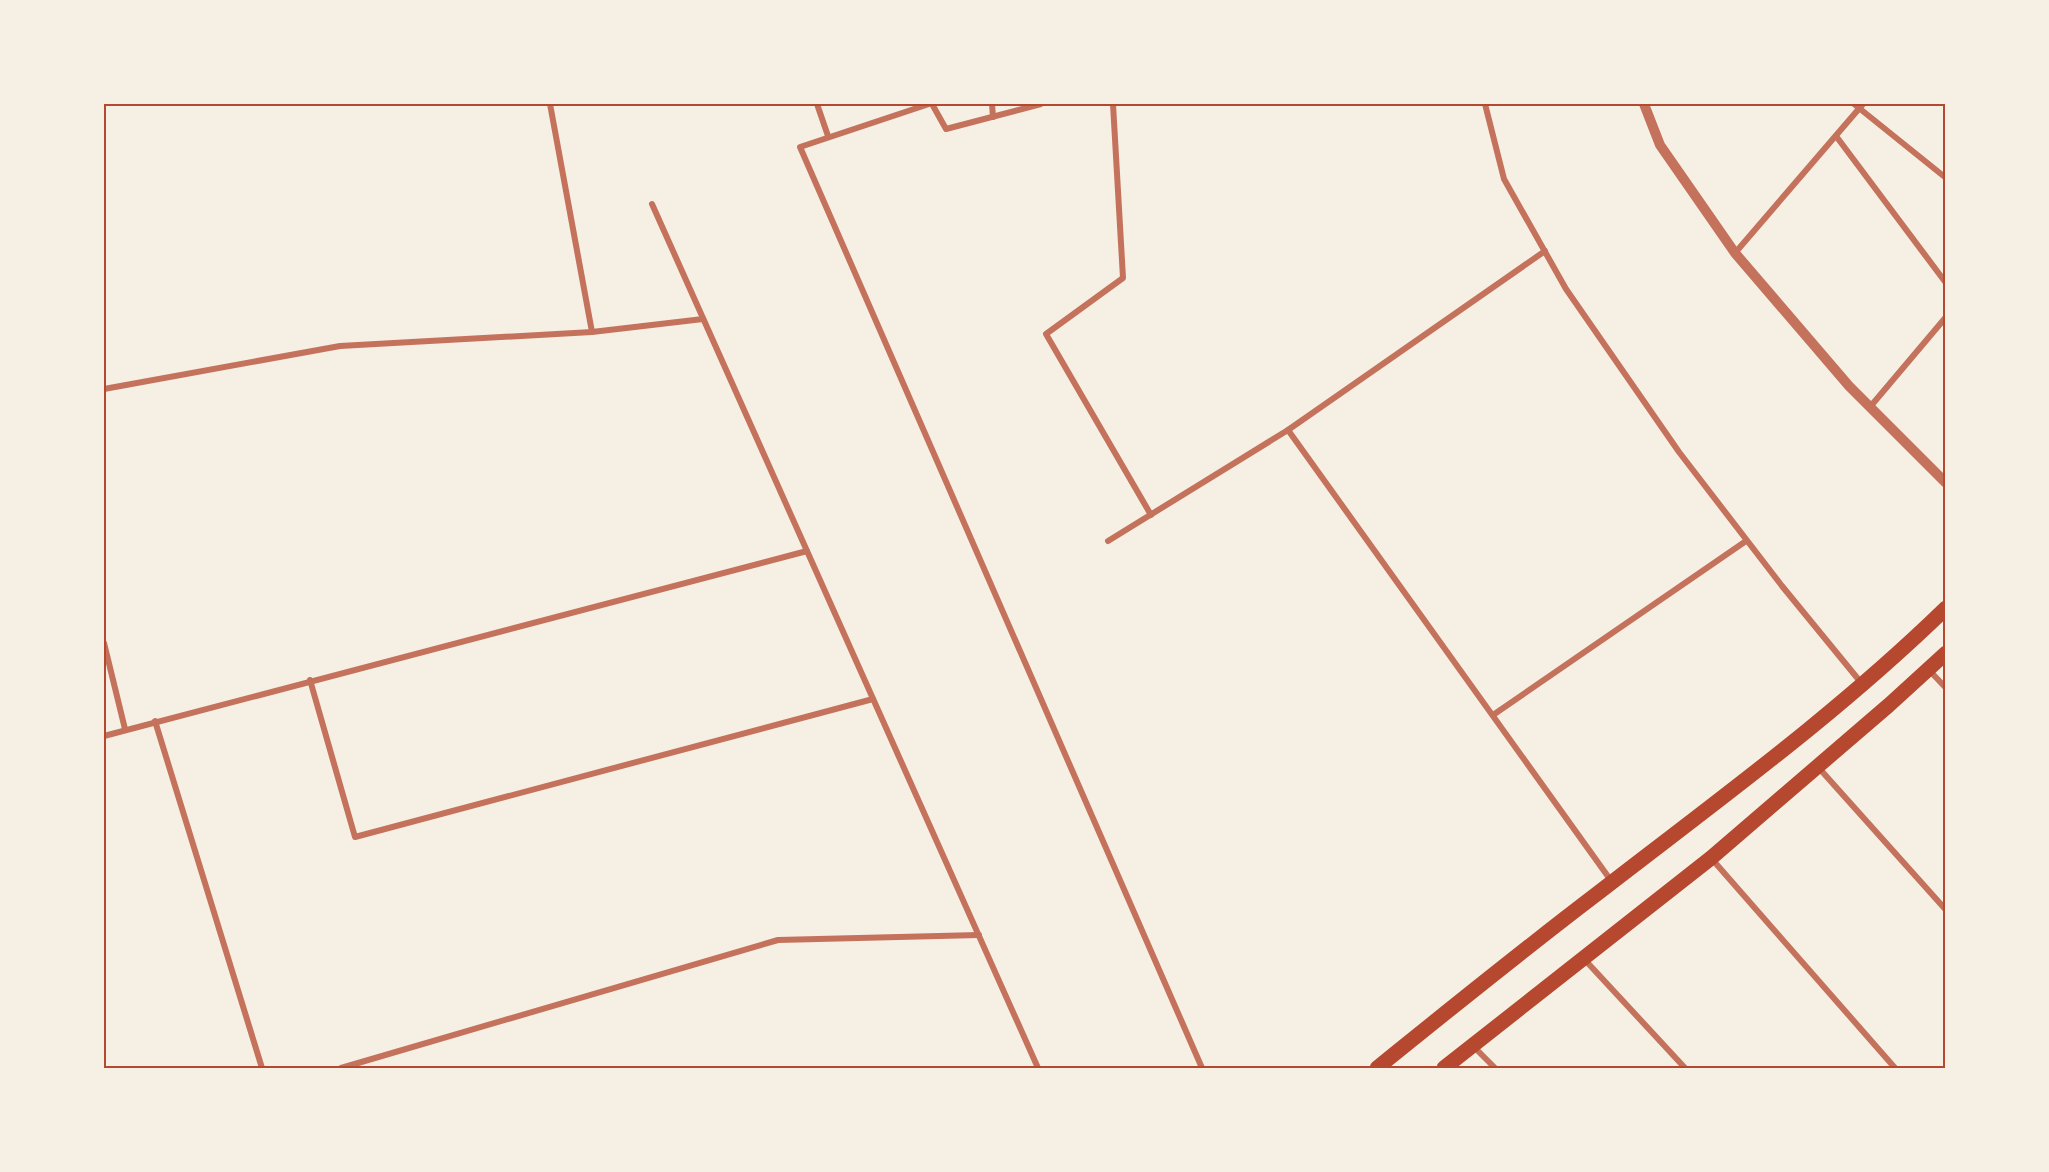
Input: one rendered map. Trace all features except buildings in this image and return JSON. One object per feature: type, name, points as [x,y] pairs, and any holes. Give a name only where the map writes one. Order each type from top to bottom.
[{"type":"main road","points":[[1377,1068],[1612,882],[1761,771],[1863,685],[1946,608]]},
{"type":"main road","points":[[1444,1068],[1711,858],[1946,653]]},
{"type":"street","points":[[550,104],[592,332]]},
{"type":"street","points":[[817,104],[828,136]]},
{"type":"street","points":[[1041,104],[946,129],[931,104],[800,147],[1202,1068]]},
{"type":"street","points":[[992,104],[993,117]]},
{"type":"street","points":[[1113,104],[1123,278],[1046,334],[1151,515]]},
{"type":"street","points":[[1485,104],[1504,178],[1566,289],[1673,443],[1746,540],[1863,685]]},
{"type":"street","points":[[1644,104],[1659,145],[1735,253],[1870,407],[1946,483]]},
{"type":"street","points":[[1735,253],[1859,105],[1946,178]]},
{"type":"street","points":[[1836,135],[1946,283]]},
{"type":"street","points":[[652,204],[1038,1068]]},
{"type":"street","points":[[1108,541],[1288,430],[1545,251]]},
{"type":"street","points":[[1870,407],[1946,316]]},
{"type":"street","points":[[104,389],[340,346],[592,332],[704,319]]},
{"type":"street","points":[[1288,430],[1612,882]]},
{"type":"street","points":[[1492,715],[1746,540]]},
{"type":"street","points":[[104,735],[807,551]]},
{"type":"street","points":[[104,643],[125,729]]},
{"type":"street","points":[[1928,669],[1946,688]]},
{"type":"street","points":[[310,681],[355,837],[873,699]]},
{"type":"street","points":[[155,721],[262,1068]]},
{"type":"street","points":[[1818,766],[1946,910]]},
{"type":"street","points":[[1711,858],[1895,1068]]},
{"type":"street","points":[[341,1068],[778,940],[979,935]]},
{"type":"street","points":[[1583,957],[1685,1068]]},
{"type":"street","points":[[1473,1046],[1495,1068]]}]
